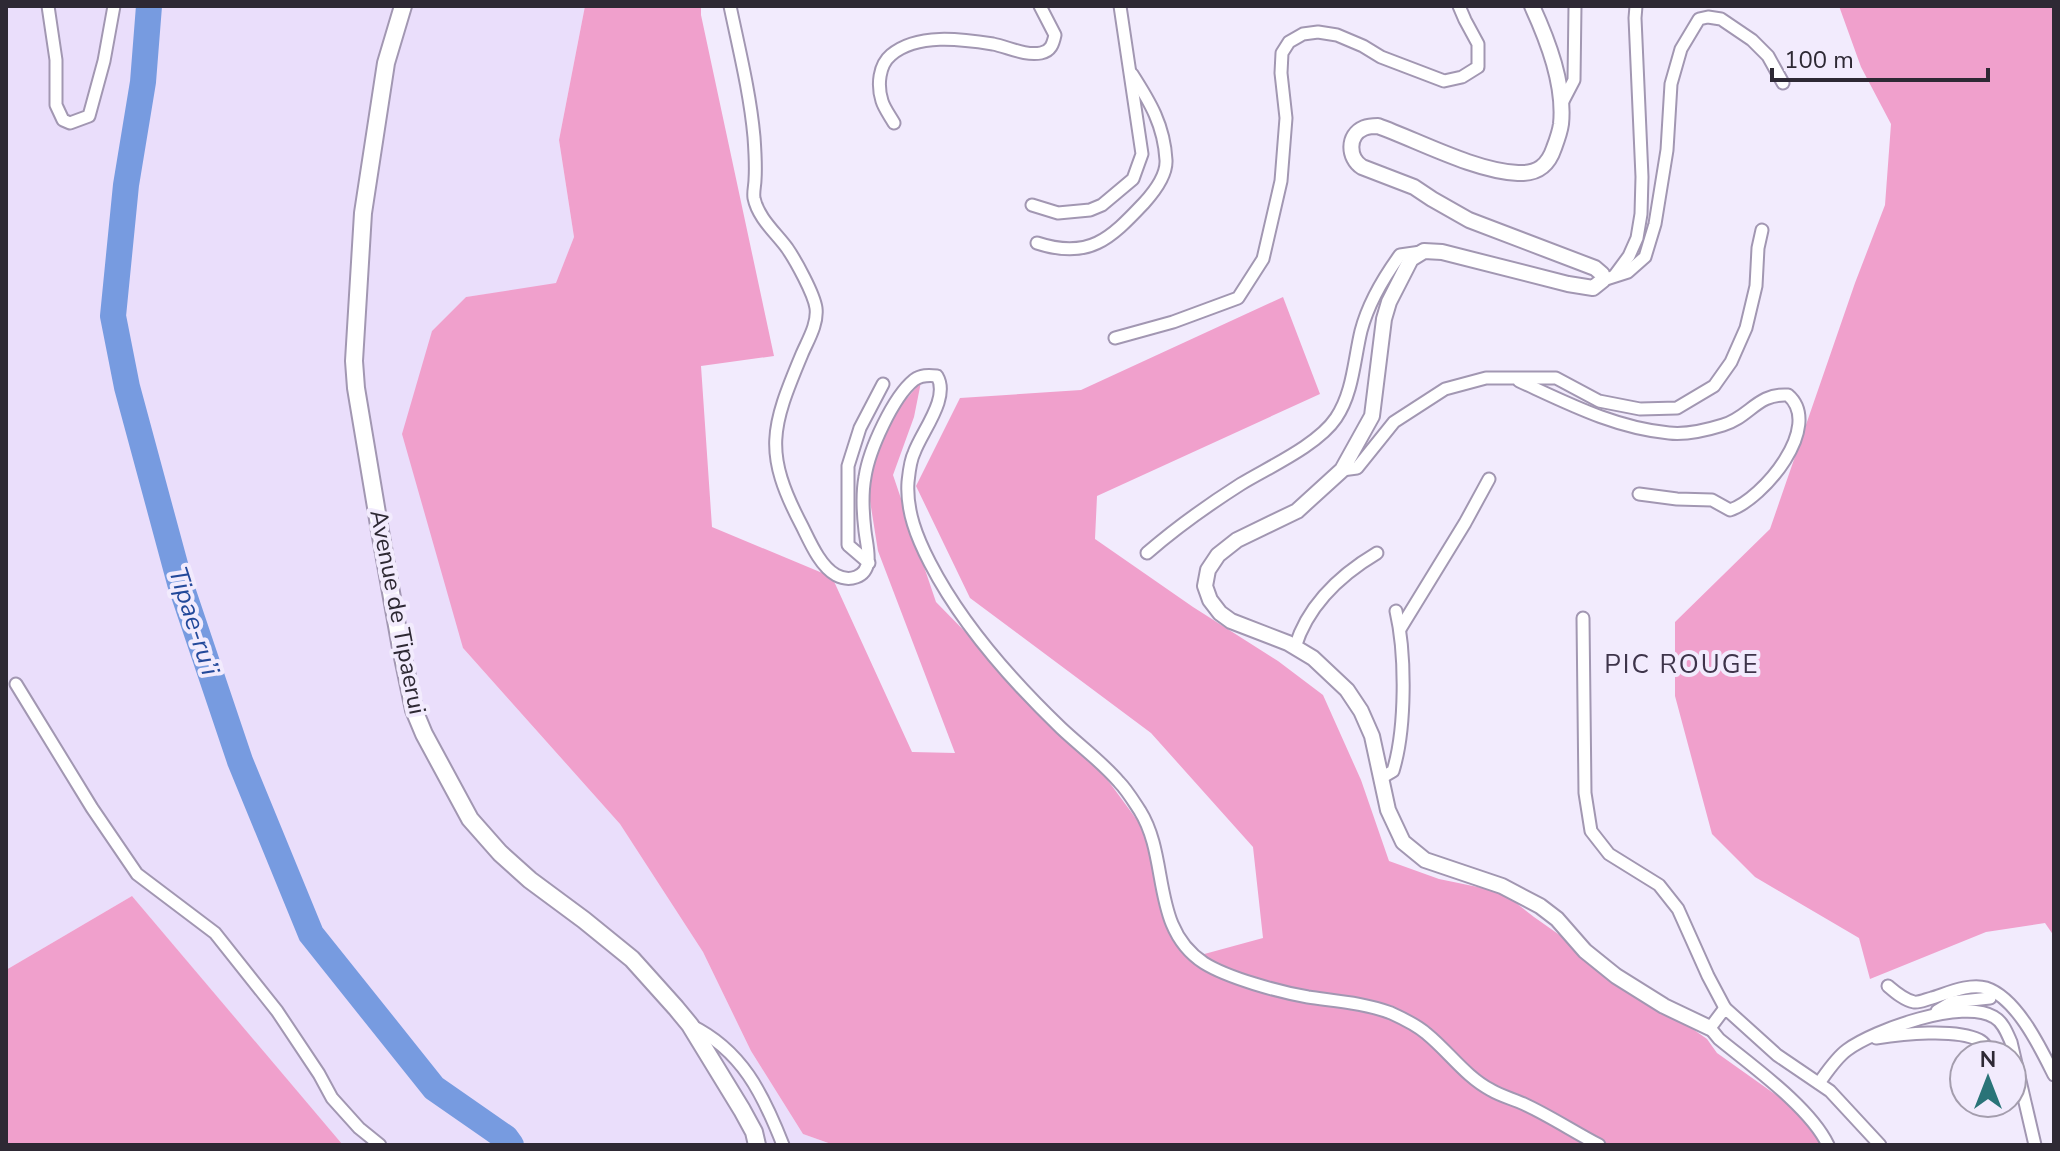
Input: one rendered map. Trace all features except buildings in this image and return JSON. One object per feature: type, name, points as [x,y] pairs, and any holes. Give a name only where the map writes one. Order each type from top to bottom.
[{"type":"main road","name":"Avenue de Tipaerui","points":[[403,6],[386,63],[363,213],[354,352],[359,412],[414,710],[470,819],[500,853],[530,880],[632,959],[690,1025],[742,1110],[757,1145]]},
{"type":"street","points":[[48,6],[56,60],[56,105],[63,120],[70,123],[89,116],[104,61],[114,6]]},
{"type":"street","points":[[730,6],[754,137],[754,199],[765,221],[788,249],[816,307],[815,325],[777,421],[775,448],[778,474],[825,565],[834,574],[846,579],[862,575],[869,563],[864,524],[865,477],[875,442],[905,390],[916,379],[927,374],[937,376],[942,384],[940,399],[912,456],[908,482],[908,503],[915,530],[958,611],[998,662],[1059,727],[1119,782],[1141,813],[1154,841],[1162,894],[1172,925],[1191,952],[1205,964],[1237,977],[1304,996],[1390,1013],[1426,1033],[1489,1090],[1525,1105],[1599,1145]]},
{"type":"street","points":[[894,123],[881,100],[880,69],[887,58],[903,45],[942,39],[1044,53],[1053,46],[1055,35],[1040,6]]},
{"type":"street","points":[[1032,205],[1058,213],[1090,210],[1102,205],[1133,179],[1142,154],[1120,6]]},
{"type":"street","points":[[1115,338],[1173,322],[1238,298],[1263,259],[1281,181],[1286,118],[1282,53],[1289,42],[1303,34],[1318,32],[1337,35],[1381,57],[1444,81],[1462,77],[1478,67],[1478,44],[1459,6]]},
{"type":"street","points":[[1532,6],[1542,28],[1562,103],[1561,128],[1551,157],[1544,166],[1533,172],[1516,173],[1476,165],[1378,126],[1364,128],[1356,134],[1351,155],[1355,163],[1362,167],[1414,187],[1469,220],[1595,268],[1609,278]]},
{"type":"street","points":[[1562,103],[1574,80],[1575,6]]},
{"type":"street","points":[[1609,278],[1629,256],[1637,238],[1641,214],[1636,6]]},
{"type":"street","points":[[1147,553],[1201,510],[1311,442],[1335,420],[1346,399],[1362,327],[1383,281],[1400,255],[1442,252],[1593,288],[1609,278],[1628,272],[1645,257],[1655,224],[1667,150],[1671,84],[1681,49],[1699,19],[1721,19],[1752,40],[1768,56],[1783,83]]},
{"type":"street","points":[[1037,243],[1069,250],[1101,241],[1116,233],[1156,190],[1167,163],[1161,128],[1153,106],[1129,71]]},
{"type":"street","points":[[1342,470],[1357,468],[1394,422],[1445,389],[1486,378],[1556,378],[1599,401],[1640,409],[1677,408],[1714,386],[1731,362],[1746,328],[1756,286],[1762,230]]},
{"type":"street","points":[[1424,251],[1411,259],[1389,302],[1384,319],[1372,416],[1342,470],[1297,511],[1237,540],[1218,555],[1208,570],[1205,586],[1210,600],[1231,621],[1288,643],[1313,658],[1347,690],[1372,736],[1388,810],[1403,842],[1425,860],[1502,886],[1540,906],[1557,919],[1585,951],[1616,976],[1664,1006],[1710,1028],[1815,1124],[1828,1145]]},
{"type":"street","points":[[1513,379],[1602,419],[1670,433],[1686,433],[1725,424],[1769,396],[1778,394],[1788,395],[1799,407],[1800,420],[1785,460],[1771,481],[1741,506],[1730,510],[1712,500],[1639,494]]},
{"type":"street","points":[[869,563],[848,545],[848,466],[860,428],[883,384]]},
{"type":"street","points":[[1400,629],[1489,479]]},
{"type":"street","points":[[1295,647],[1302,626],[1331,587],[1377,553]]},
{"type":"street","points":[[1381,778],[1393,771],[1398,758],[1403,686],[1396,611]]},
{"type":"street","points":[[1583,618],[1585,793],[1591,831],[1609,854],[1659,885],[1678,909],[1725,1008],[1777,1055],[1830,1091],[1880,1145]]},
{"type":"street","points":[[16,684],[92,808],[137,874],[215,933],[277,1011],[332,1098],[359,1128],[380,1145]]},
{"type":"street","points":[[1888,986],[1902,997],[1916,1002],[1971,987],[1988,989],[2020,1015],[2054,1075]]},
{"type":"street","points":[[1931,1015],[1952,1002],[1990,998],[1991,991]]},
{"type":"street","points":[[1710,1028],[1725,1008]]},
{"type":"street","points":[[1819,1083],[1848,1049],[1888,1029],[1931,1015],[1980,1012],[1993,1016],[2004,1027],[2011,1042],[2035,1145]]},
{"type":"street","points":[[690,1025],[720,1042],[744,1066],[764,1101],[783,1145]]},
{"type":"street","points":[[1866,1040],[1898,1034],[1944,1034],[1976,1039]]},
{"type":"shaded area","points":[[6,6],[585,6],[559,140],[574,237],[556,284],[466,297],[432,331],[463,648],[620,824],[703,952],[751,1051],[803,1134],[834,1145],[342,1145],[132,896],[6,970]]},
{"type":"shaded area","points":[[585,6],[701,6],[774,356],[701,366],[712,527],[832,577],[912,752],[955,753],[878,551],[867,482],[883,426],[921,382],[914,417],[893,475],[936,602],[1087,752],[1154,843],[1179,939],[1197,956],[1263,938],[1253,847],[1151,733],[970,598],[916,486],[960,398],[1081,390],[1283,297],[1320,394],[1097,496],[1095,539],[1278,661],[1323,695],[1361,780],[1389,861],[1439,879],[1502,892],[1707,1039],[1717,1053],[1793,1107],[1827,1145],[834,1145],[803,1134],[751,1051],[703,952],[620,824],[463,648],[402,434],[432,331],[466,297],[556,283],[574,237],[559,140]]},
{"type":"shaded area","points":[[1839,6],[2054,6],[2054,936],[2045,923],[1986,932],[1870,979],[1859,938],[1755,877],[1712,834],[1675,696],[1675,622],[1770,529],[1885,205],[1891,124],[1861,67]]},
{"type":"shaded area","points":[[132,896],[342,1145],[6,1145],[6,970]]},
{"type":"waterway","name":"Tipae-ru’i","points":[[149,6],[143,82],[126,185],[113,316],[127,387],[180,583],[240,761],[311,934],[434,1088],[506,1138],[511,1145]]},
{"type":"district","name":"PIC ROUGE","points":[[1682,664]]}]
